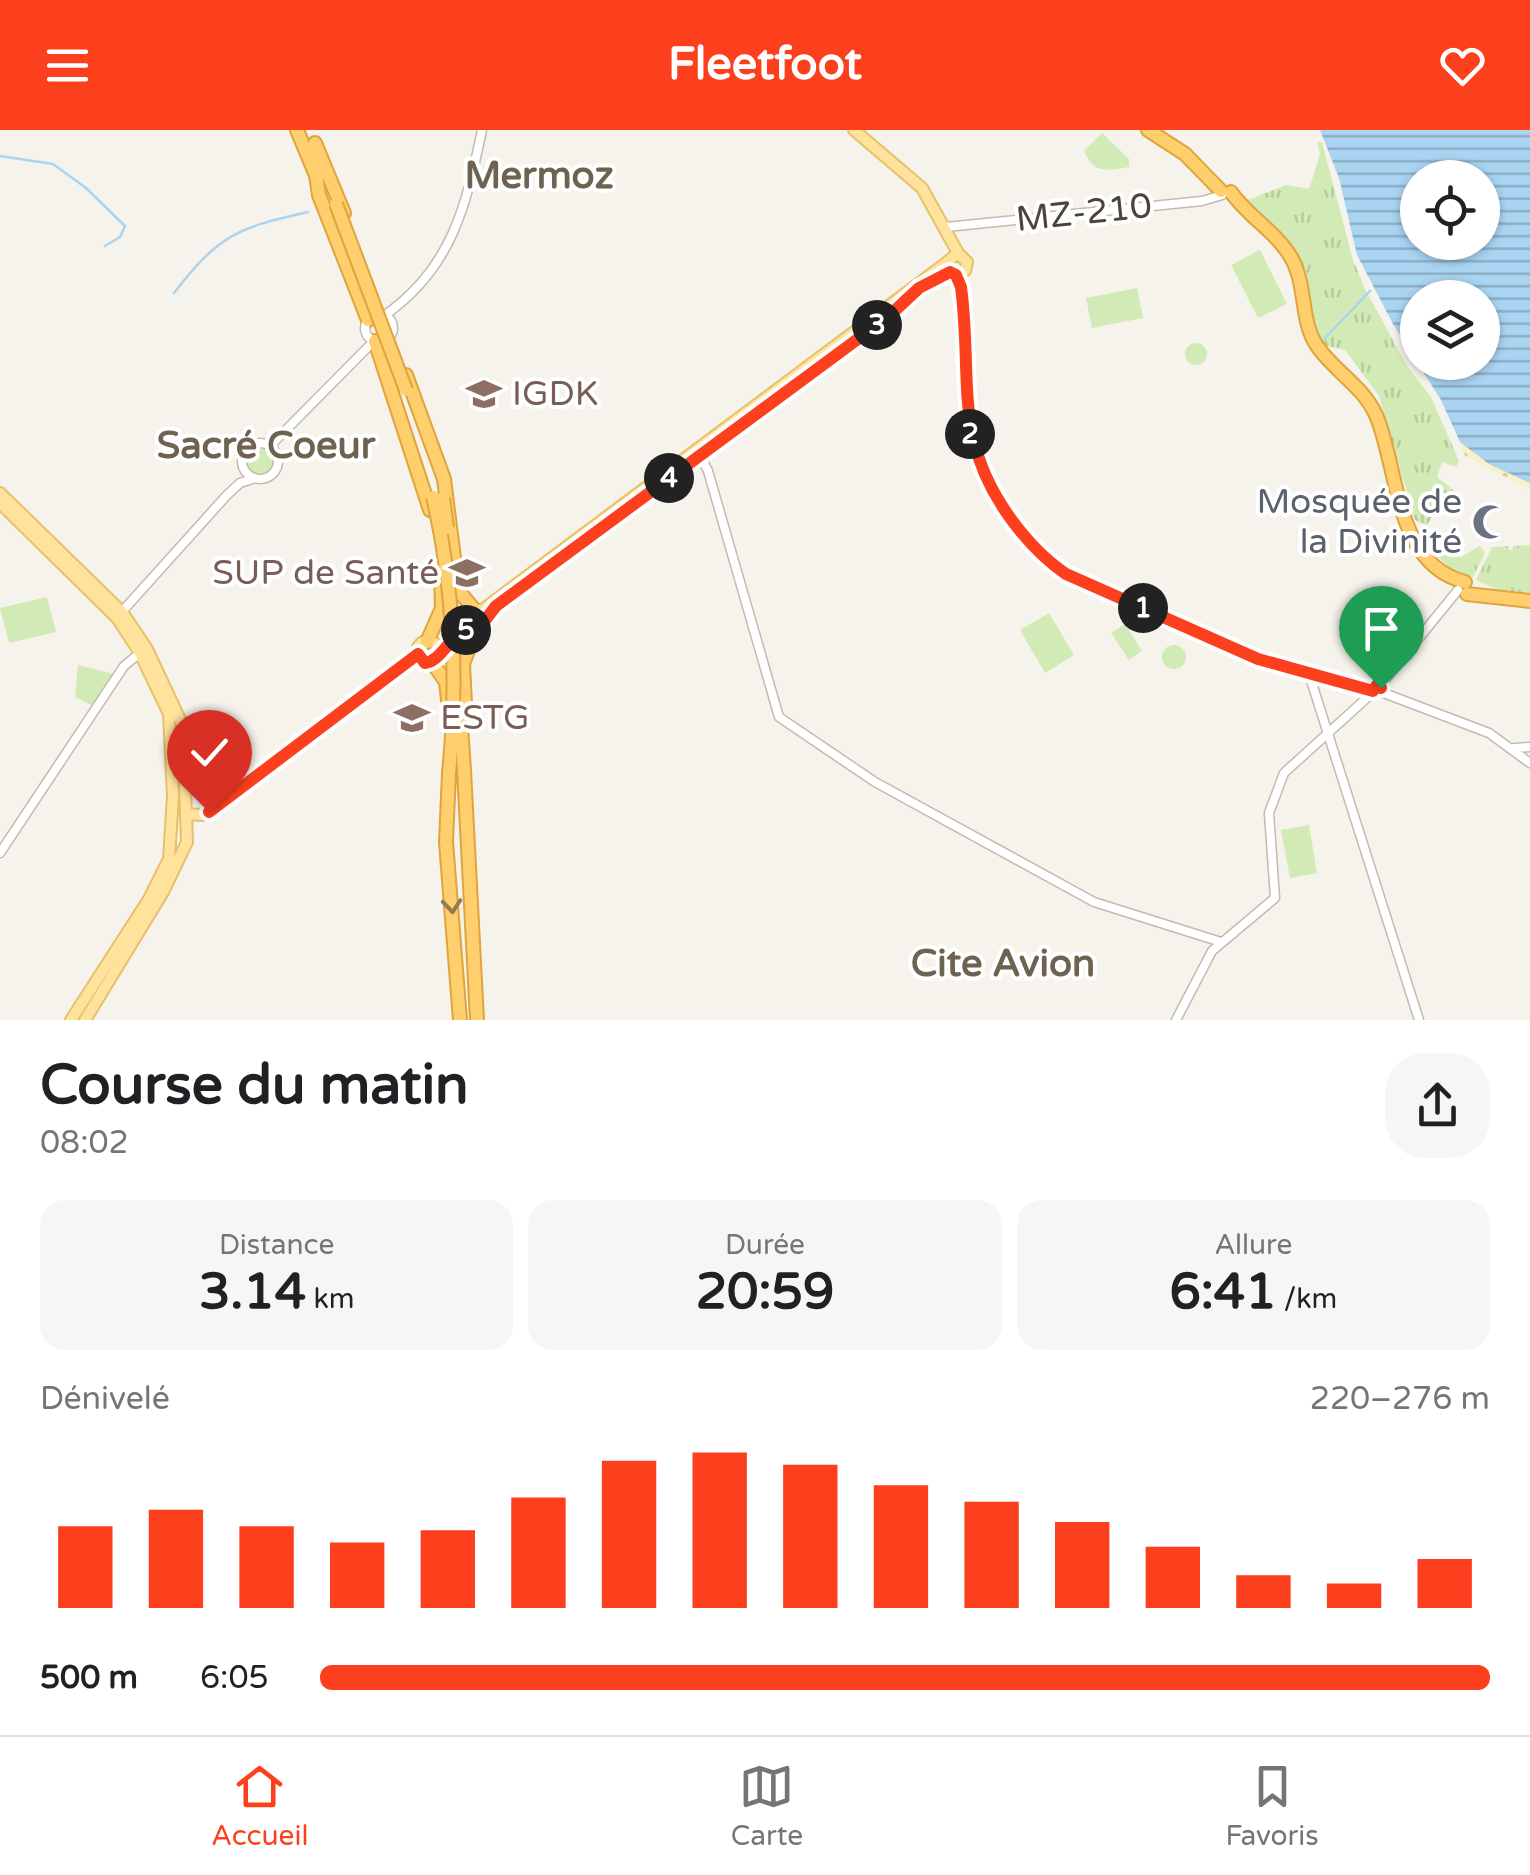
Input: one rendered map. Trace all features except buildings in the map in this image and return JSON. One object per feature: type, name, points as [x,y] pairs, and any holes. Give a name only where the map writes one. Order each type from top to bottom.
[{"type":"highway","points":[[297,130],[333,205]]},
{"type":"highway","points":[[1148,130],[1185,154],[1287,258],[1309,341],[1364,400],[1411,540],[1461,587],[1530,599]]},
{"type":"highway","points":[[1157,130],[1225,192]]},
{"type":"highway","points":[[313,136],[333,205],[403,390],[431,452]]},
{"type":"highway","points":[[313,136],[387,322],[446,488],[458,590],[479,612]]},
{"type":"highway","points":[[316,175],[319,196],[368,320]]},
{"type":"highway","points":[[370,342],[423,478],[441,571],[442,608],[429,652],[448,692],[443,792],[460,1020]]},
{"type":"highway","points":[[403,390],[416,441],[438,498],[453,684],[448,863]]},
{"type":"highway","points":[[402,417],[416,441]]},
{"type":"highway","points":[[426,426],[438,498],[464,770],[477,1020]]},
{"type":"highway","points":[[467,866],[463,664],[470,627]]},
{"type":"main road","points":[[850,130],[918,184],[946,227],[954,265]]},
{"type":"main road","points":[[850,130],[922,196],[942,228],[954,265]]},
{"type":"main road","points":[[470,627],[466,612],[479,612],[700,455],[954,265]]},
{"type":"main road","points":[[189,821],[212,815],[429,652],[470,627],[479,612],[954,265]]},
{"type":"main road","points":[[0,494],[120,615],[144,651],[183,726],[189,821],[185,846],[163,892],[85,1020]]},
{"type":"main road","points":[[0,504],[120,615]]},
{"type":"main road","points":[[72,1020],[159,883],[172,837],[169,714],[144,651]]},
{"type":"main road","points":[[173,817],[179,813],[189,821]]},
{"type":"main road","points":[[172,837],[178,848],[185,846]]},
{"type":"street","points":[[240,483],[267,478],[275,471],[274,446],[431,274],[465,210],[482,130]]},
{"type":"street","name":"MZ-210","points":[[946,227],[1202,201],[1225,192]]},
{"type":"street","points":[[954,265],[962,297],[973,448],[992,493],[1033,548],[1066,574],[1251,656],[1376,690]]},
{"type":"street","points":[[954,265],[978,447],[994,486],[1033,543],[1067,570],[1242,648],[1460,720],[1524,749],[1530,763]]},
{"type":"street","points":[[370,342],[368,320],[387,322]]},
{"type":"street","points":[[120,615],[240,483],[242,457],[248,447],[257,443],[274,446]]},
{"type":"street","points":[[700,455],[708,471],[779,717],[865,776],[1094,902],[1221,942]]},
{"type":"street","points":[[244,469],[255,478]]},
{"type":"street","points":[[1176,1020],[1204,962],[1221,942],[1275,898],[1271,807],[1290,767],[1376,690],[1461,587]]},
{"type":"street","points":[[0,853],[126,665],[144,651]]},
{"type":"street","points":[[1309,674],[1420,1020]]},
{"type":"green space","points":[[1102,133],[1129,159],[1129,167],[1107,170],[1092,164],[1084,151]]},
{"type":"green space","points":[[1317,142],[1322,142],[1353,260],[1400,353],[1400,380],[1418,380],[1431,397],[1459,461],[1456,467],[1442,462],[1437,477],[1463,498],[1433,515],[1427,526],[1415,520],[1379,396],[1345,350],[1327,346],[1313,331],[1302,271],[1245,201],[1286,185],[1309,189],[1320,154]]},
{"type":"green space","points":[[1260,250],[1287,304],[1258,318],[1231,265]]},
{"type":"green space","points":[[1137,288],[1143,318],[1092,328],[1086,298]]},
{"type":"green space","points":[[1196,343],[1204,346],[1204,362],[1196,365],[1188,362],[1185,354],[1188,346]]},
{"type":"green space","points":[[260,443],[272,448],[277,460],[272,472],[260,477],[248,472],[243,460],[248,448]]},
{"type":"green space","points":[[1530,545],[1530,593],[1496,589],[1476,580],[1492,547],[1508,546],[1510,551],[1514,546]]},
{"type":"green space","points":[[1480,546],[1485,553],[1473,577],[1450,569],[1429,547],[1461,557]]},
{"type":"green space","points":[[47,597],[56,632],[9,643],[0,608]]},
{"type":"green space","points":[[1049,613],[1074,655],[1045,673],[1020,630]]},
{"type":"green space","points":[[1125,624],[1142,651],[1129,660],[1111,633]]},
{"type":"green space","points":[[1174,645],[1183,648],[1183,666],[1174,669],[1165,666],[1162,657],[1165,648]]},
{"type":"green space","points":[[78,665],[114,674],[93,706],[75,697]]},
{"type":"green space","points":[[1309,825],[1317,873],[1290,878],[1281,830]]},
{"type":"sand","points":[[1460,442],[1530,483],[1530,490],[1465,456]]},
{"type":"water","points":[[1320,130],[1530,130],[1530,483],[1489,464],[1460,442],[1428,380],[1500,380],[1500,280],[1400,280],[1400,335],[1357,255],[1339,178]]},
{"type":"waterway","points":[[0,156],[53,164],[86,188],[125,226],[120,237],[105,246]]},
{"type":"waterway","points":[[174,293],[204,258],[232,236],[308,212]]},
{"type":"waterway","points":[[1325,338],[1370,291]]},
{"type":"place","name":"IGDK","points":[[484,394]]},
{"type":"place","name":"Mosquée de la Divinité","points":[[1490,522]]},
{"type":"place","name":"SUP de Santé","points":[[467,573]]},
{"type":"place","name":"ESTG","points":[[412,718]]},
{"type":"district","name":"Mermoz","points":[[539,176]]},
{"type":"district","name":"Sacré Coeur","points":[[266,446]]},
{"type":"district","name":"Cite Avion","points":[[1003,964]]},
{"type":"route","points":[[209,812],[405,668],[418,654],[425,663],[435,661],[439,651],[462,632],[484,624],[484,616],[496,606],[889,316],[919,288],[950,272],[956,275],[961,287],[968,420],[978,464],[992,493],[1041,555],[1066,574],[1258,659],[1373,691],[1377,685],[1381,688]]}]
